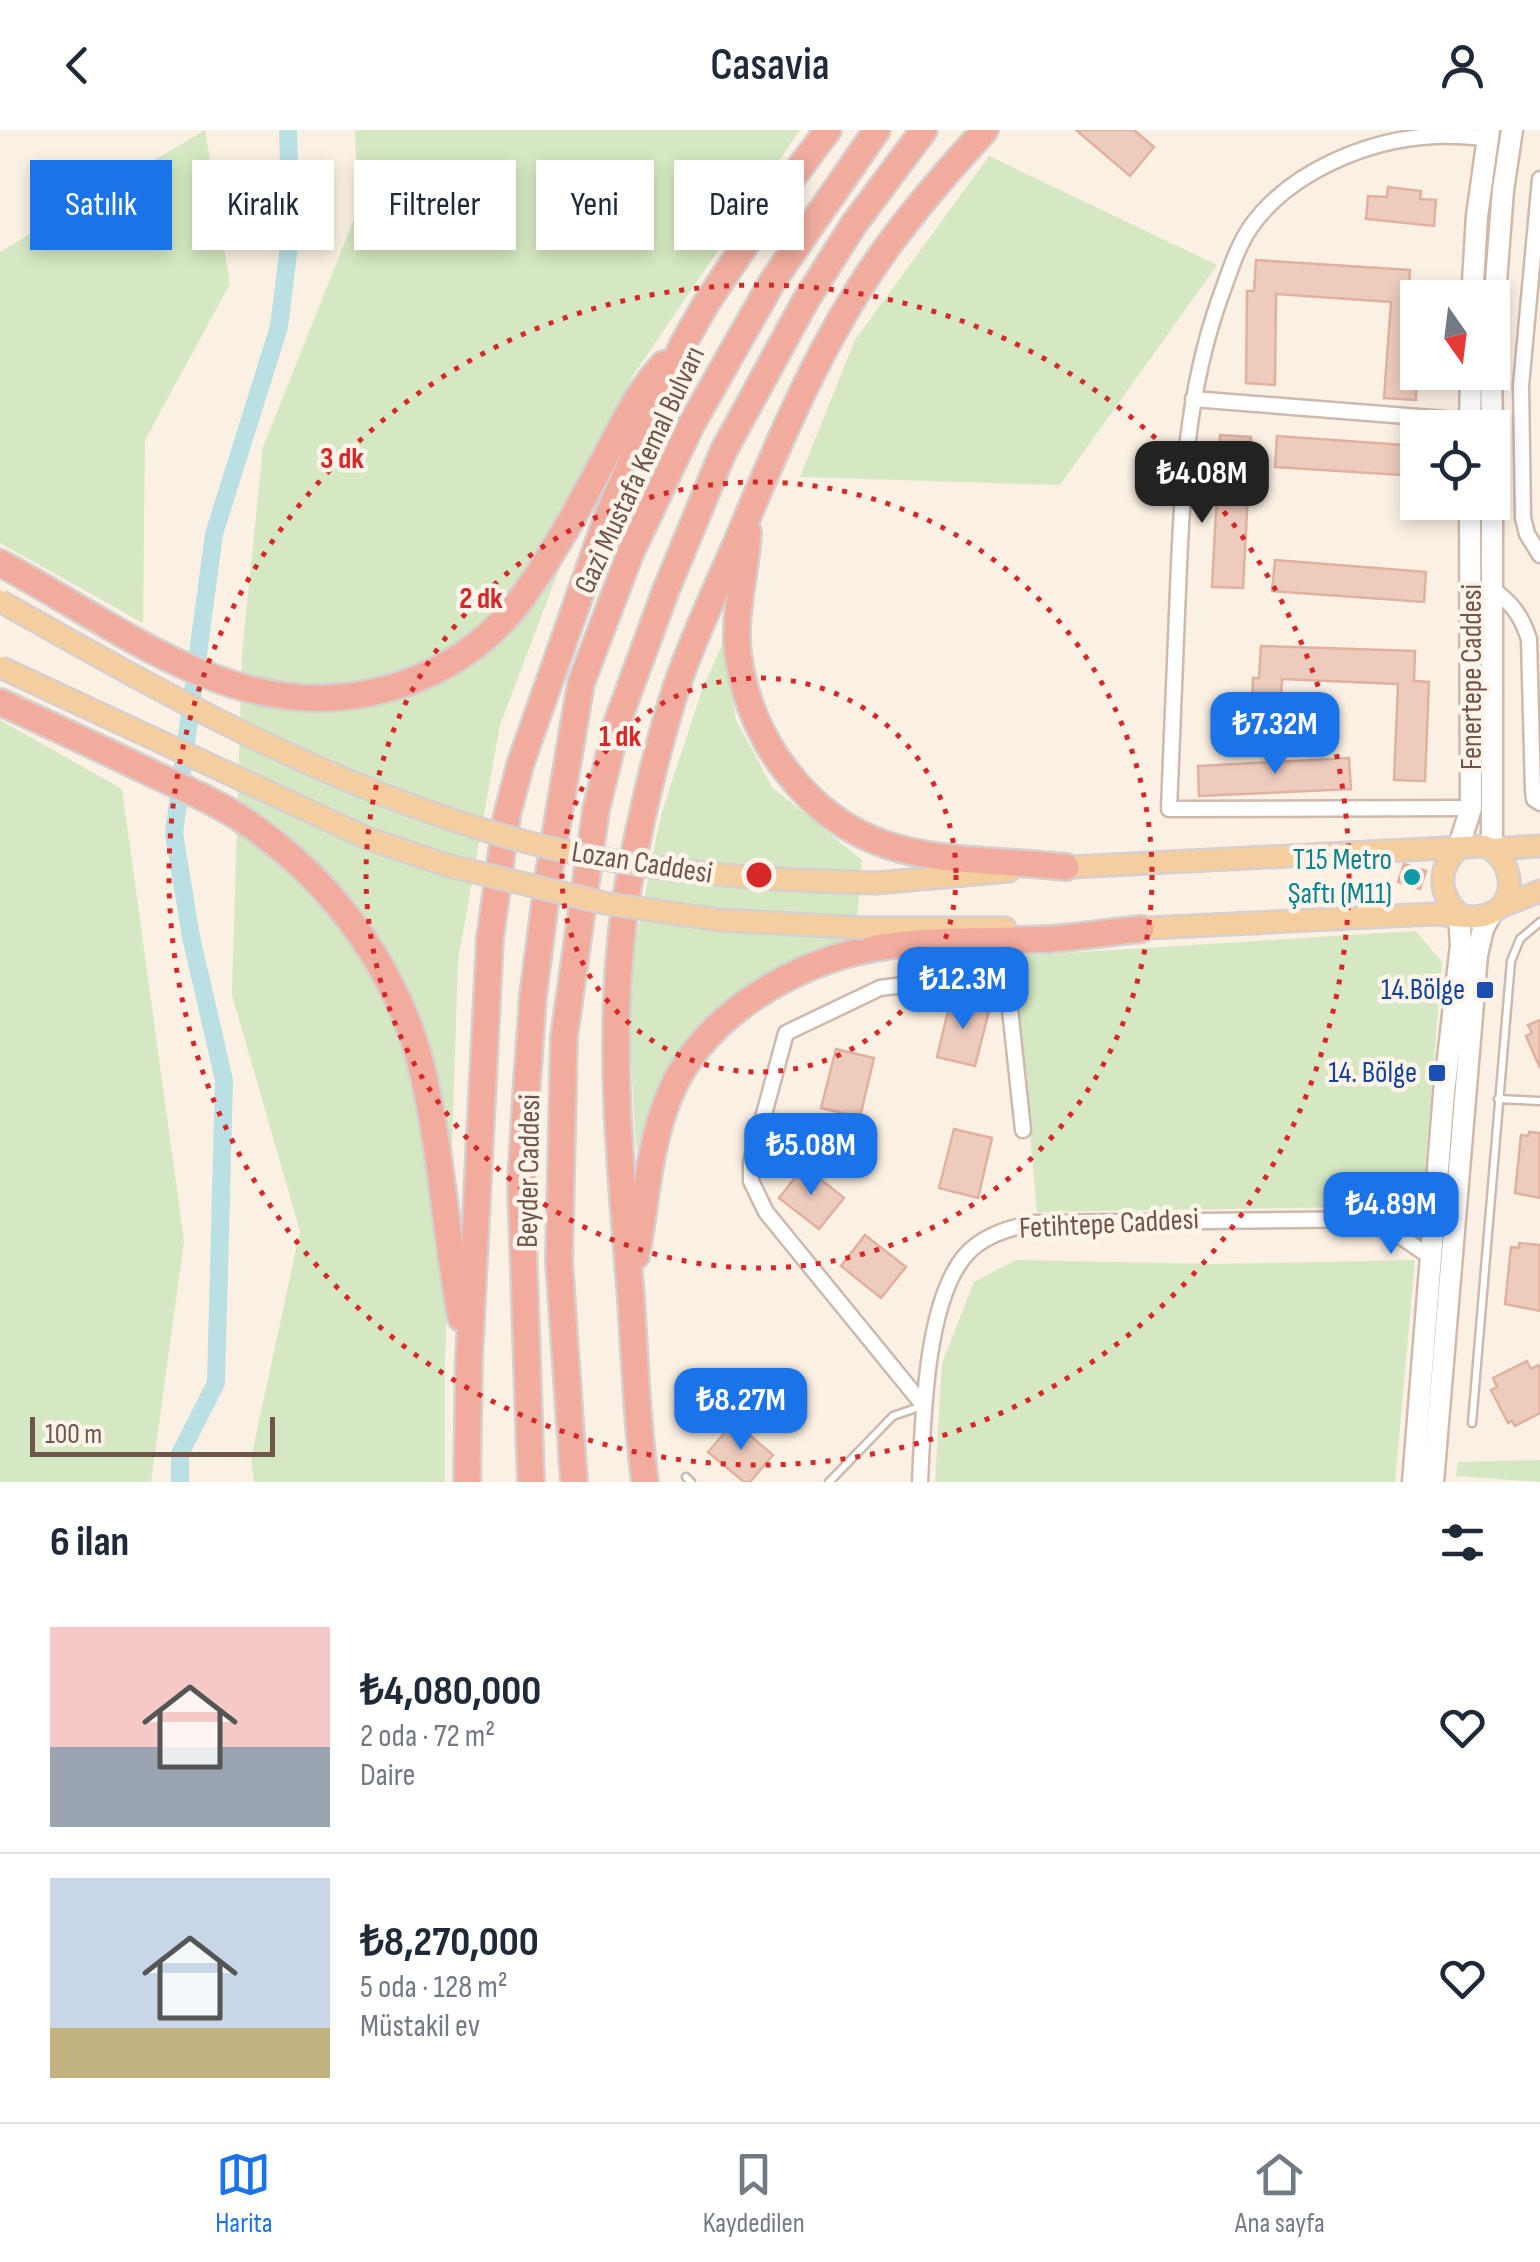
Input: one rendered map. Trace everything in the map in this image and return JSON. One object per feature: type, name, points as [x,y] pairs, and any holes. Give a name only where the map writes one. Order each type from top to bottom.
[{"type":"highway","points":[[467,1482],[469,1357],[490,938],[507,815],[521,762],[606,518],[683,344],[762,219],[828,130]]},
{"type":"highway","points":[[645,1482],[621,1192],[616,1062],[628,887],[650,788],[677,687],[786,426],[834,332],[887,247],[985,130]]},
{"type":"highway","name":"Gazi Mustafa Kemal Bulvarı","points":[[549,872],[581,682],[630,554],[691,425],[772,282],[877,131]]},
{"type":"highway","name":"Beyder Caddesi","points":[[574,1478],[560,1242],[564,1036],[596,810],[618,720],[723,452],[806,300],[917,138]]},
{"type":"highway","points":[[0,563],[189,669],[226,684],[283,697],[314,699],[369,694],[440,670],[494,630],[525,595],[654,375],[683,344]]},
{"type":"highway","points":[[749,512],[738,650],[752,714],[773,754],[802,790],[850,831],[900,850],[932,857],[1066,867]]},
{"type":"highway","points":[[0,702],[186,789],[244,821],[294,859],[353,924],[386,973],[410,1027],[428,1096],[452,1272],[469,1357]]},
{"type":"highway","name":"Beyder Caddesi","points":[[531,1478],[521,1182],[533,996],[549,872]]},
{"type":"highway","points":[[630,1290],[653,1146],[669,1096],[710,1036],[740,1008],[816,964],[875,948],[1052,939],[1141,929]]},
{"type":"highway","points":[[631,1482],[638,1430]]},
{"type":"highway","points":[[468,1455],[475,1482]]},
{"type":"main road","name":"Lozan Caddesi","points":[[0,601],[211,716],[389,798],[480,829],[576,854],[686,872],[877,883],[1066,867],[1458,849]]},
{"type":"main road","name":"Lozan Caddesi","points":[[0,666],[351,831],[518,885],[604,904],[719,920],[865,928],[1141,929],[1459,914]]},
{"type":"main road","points":[[1540,846],[1458,849],[1445,864],[1442,878],[1444,894],[1459,914],[1472,916],[1495,911],[1540,891]]},
{"type":"main road","points":[[1492,849],[1509,870],[1506,897],[1495,911]]},
{"type":"street","points":[[1496,280],[1512,130]]},
{"type":"street","points":[[1470,808],[1170,809],[1183,458],[1208,332],[1234,258],[1251,227],[1312,173],[1354,153],[1434,136],[1489,134],[1477,216],[1473,280]]},
{"type":"street","points":[[1540,180],[1521,385],[1527,534],[1540,555]]},
{"type":"street","points":[[1193,399],[1400,418]]},
{"type":"street","points":[[1523,494],[1540,494]]},
{"type":"street","name":"Fenertepe Caddesi","points":[[1458,849],[1470,808],[1470,520]]},
{"type":"street","name":"Fenertepe Caddesi","points":[[1492,520],[1492,849]]},
{"type":"street","points":[[1491,588],[1522,617],[1529,639],[1532,790],[1534,799],[1540,803]]},
{"type":"street","points":[[1433,1482],[1477,956],[1484,929],[1495,911]]},
{"type":"street","points":[[1413,1482],[1444,1093],[1461,945],[1459,914]]},
{"type":"street","points":[[924,1406],[766,1212],[751,1181],[751,1162],[786,1034],[880,988],[1006,972],[1024,1130]]},
{"type":"street","name":"Fetihtepe Caddesi","points":[[920,1482],[924,1406],[935,1333],[946,1294],[963,1258],[1002,1230],[1032,1223],[1375,1219],[1436,1207]]},
{"type":"street","points":[[1375,1219],[1432,1258]]},
{"type":"lane","points":[[1472,1423],[1511,961],[1520,939],[1540,922]]},
{"type":"lane","points":[[1498,1099],[1540,1101]]},
{"type":"lane","points":[[829,1482],[893,1416],[924,1406]]},
{"type":"green space","points":[[205,130],[210,160],[192,160],[192,250],[224,250],[230,284],[145,440],[143,623],[0,543],[0,252],[30,234],[30,250],[172,250],[172,160],[155,160]]},
{"type":"green space","points":[[355,130],[800,130],[780,160],[674,160],[674,250],[718,250],[632,377],[500,725],[458,960],[445,1361],[445,1482],[254,1482],[251,1458],[300,1231],[232,995],[242,653],[263,447],[354,219],[354,250],[516,250],[516,160],[356,160]]},
{"type":"green space","points":[[989,156],[1217,265],[1060,485],[800,477],[855,340]]},
{"type":"green space","points":[[723,643],[736,720],[772,787],[862,860],[855,944],[768,978],[717,1011],[677,1056],[657,1093],[636,1151],[630,1043],[634,948],[661,815],[703,687]]},
{"type":"green space","points":[[0,720],[122,789],[184,1241],[151,1482],[0,1482]]},
{"type":"green space","points":[[1416,931],[1442,962],[1422,1206],[1037,1212],[1014,956]]},
{"type":"green space","points":[[1016,1260],[1215,1264],[1415,1260],[1395,1482],[935,1482],[942,1363],[974,1282]]},
{"type":"green space","points":[[1540,1460],[1540,1482],[1456,1476],[1458,1462]]},
{"type":"building","points":[[1076,130],[1134,130],[1154,147],[1130,176]]},
{"type":"building","points":[[1388,187],[1421,191],[1420,199],[1436,200],[1434,226],[1366,219],[1368,196],[1387,197]]},
{"type":"building","points":[[1256,260],[1410,270],[1409,280],[1400,280],[1400,390],[1416,390],[1416,400],[1384,398],[1391,302],[1276,294],[1275,385],[1246,383],[1247,291],[1254,291]]},
{"type":"building","points":[[1220,435],[1251,437],[1243,588],[1212,587]]},
{"type":"building","points":[[1277,436],[1400,445],[1400,475],[1275,467]]},
{"type":"building","points":[[1275,560],[1426,572],[1424,602],[1272,591]]},
{"type":"building","points":[[1261,646],[1415,651],[1414,681],[1429,682],[1425,781],[1394,780],[1398,684],[1282,679],[1280,728],[1251,727],[1253,678],[1259,678]]},
{"type":"building","points":[[1349,758],[1351,789],[1199,796],[1198,766]]},
{"type":"building","name":"T15 Metro Şaftı (M11)","points":[[1404,864],[1426,871],[1420,889],[1398,882]]},
{"type":"building","points":[[951,998],[990,1007],[975,1066],[937,1057]]},
{"type":"building","points":[[1540,1020],[1540,1068],[1526,1036],[1532,1033],[1528,1025]]},
{"type":"building","points":[[836,1049],[874,1058],[860,1117],[821,1108]]},
{"type":"building","points":[[954,1129],[992,1138],[978,1198],[939,1188]]},
{"type":"building","points":[[1529,1132],[1540,1133],[1540,1198],[1515,1193],[1521,1135],[1528,1136]]},
{"type":"building","points":[[804,1166],[844,1198],[819,1229],[779,1198]]},
{"type":"building","points":[[865,1235],[906,1267],[881,1298],[841,1266]]},
{"type":"building","points":[[1519,1243],[1540,1245],[1540,1311],[1505,1304],[1511,1247],[1519,1248]]},
{"type":"building","points":[[1527,1361],[1531,1369],[1538,1365],[1540,1369],[1540,1413],[1515,1426],[1512,1421],[1508,1423],[1491,1390],[1497,1387],[1493,1378]]},
{"type":"building","points":[[734,1422],[773,1455],[750,1482],[744,1482],[708,1452]]},
{"type":"waterway","points":[[180,1482],[180,1454],[216,1383],[224,1080],[191,937],[174,833],[214,534],[279,327],[291,230],[288,130]]},
{"type":"place","name":"T15 Metro Şaftı (M11)","points":[[1412,877]]},
{"type":"place","name":"14.Bölge","points":[[1485,990]]},
{"type":"place","name":"14. Bölge","points":[[1437,1073]]}]
